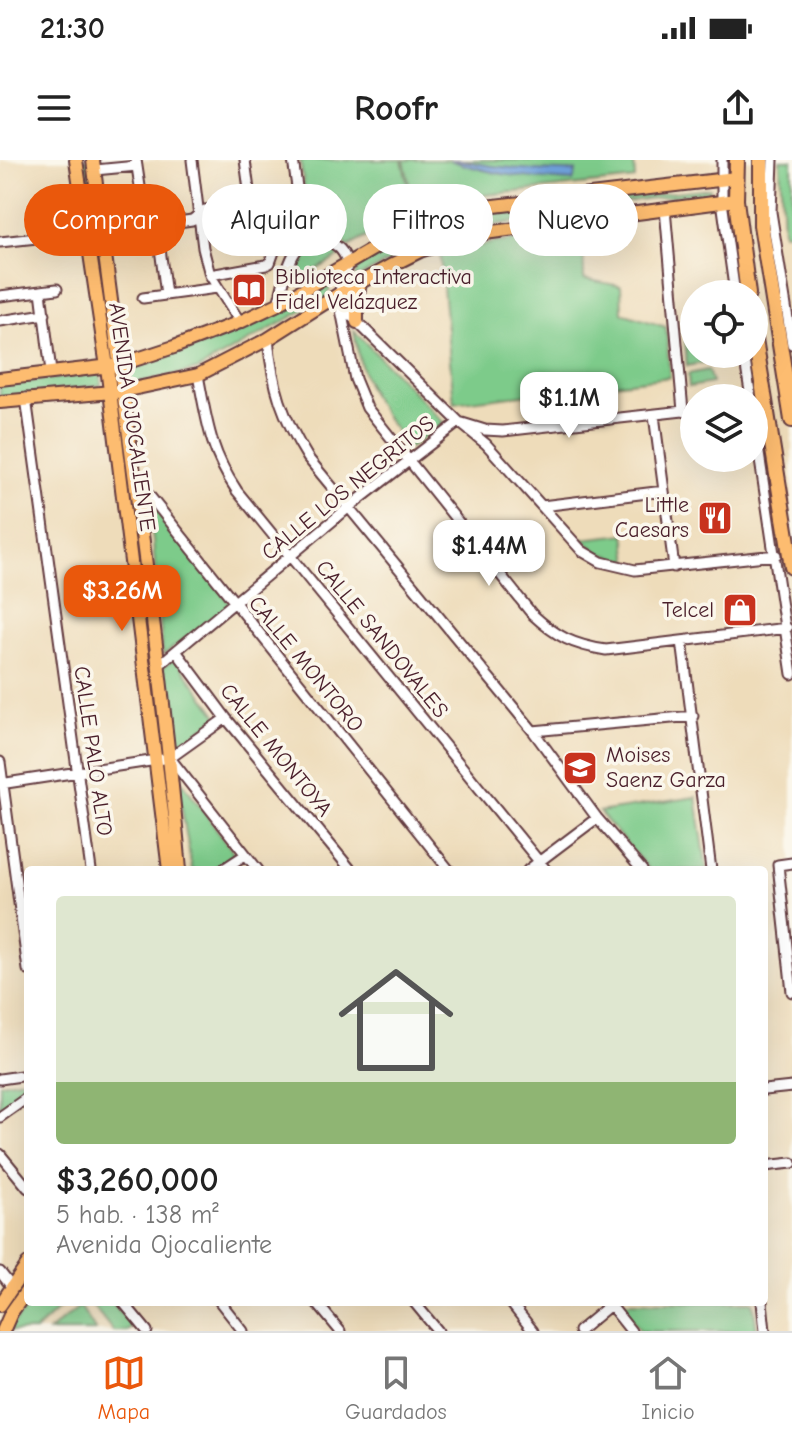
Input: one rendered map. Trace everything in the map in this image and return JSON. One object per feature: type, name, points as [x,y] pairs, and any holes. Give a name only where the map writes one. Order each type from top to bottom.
[{"type":"highway","points":[[737,160],[728,179],[729,200],[745,280]]},
{"type":"highway","points":[[761,160],[761,225],[792,420]]},
{"type":"highway","points":[[761,225],[778,262]]},
{"type":"highway","points":[[758,368],[777,514],[792,567]]},
{"type":"main road","name":"AVENIDA OJOCALIENTE","points":[[76,160],[79,184]]},
{"type":"main road","points":[[0,379],[113,366],[240,322],[278,304],[390,239],[477,208],[728,179]]},
{"type":"main road","points":[[0,402],[116,392],[198,375],[340,300],[360,283],[420,251],[470,235],[729,200]]},
{"type":"main road","name":"AVENIDA OJOCALIENTE","points":[[90,256],[113,366]]},
{"type":"main road","name":"AVENIDA OJOCALIENTE","points":[[104,256],[116,392],[179,866]]},
{"type":"main road","points":[[357,322],[360,283]]},
{"type":"main road","name":"AVENIDA OJOCALIENTE","points":[[116,392],[136,479],[159,665],[169,866]]},
{"type":"main road","points":[[3,1331],[4,1310],[11,1286],[24,1269]]},
{"type":"main road","points":[[4,1310],[24,1292]]},
{"type":"street","points":[[192,160],[203,248],[210,275],[240,322]]},
{"type":"street","points":[[245,160],[248,184]]},
{"type":"street","points":[[293,160],[296,184]]},
{"type":"street","points":[[722,160],[728,179]]},
{"type":"street","points":[[773,160],[771,212],[792,344]]},
{"type":"street","points":[[94,165],[136,163],[141,184]]},
{"type":"street","points":[[729,200],[734,280]]},
{"type":"street","points":[[665,209],[681,384]]},
{"type":"street","points":[[186,221],[202,212]]},
{"type":"street","points":[[0,242],[24,239]]},
{"type":"street","points":[[158,256],[166,295]]},
{"type":"street","points":[[210,275],[266,265],[273,256]]},
{"type":"street","points":[[278,304],[292,256]]},
{"type":"street","points":[[345,256],[348,263],[340,300],[360,393],[379,425],[408,462],[532,614],[551,632],[578,646],[606,650],[787,628]]},
{"type":"street","points":[[143,298],[217,288]]},
{"type":"street","points":[[0,296],[57,289]]},
{"type":"street","points":[[41,291],[51,372]]},
{"type":"street","points":[[340,300],[357,322],[459,422],[486,444],[582,551],[601,562],[635,570],[776,555]]},
{"type":"street","points":[[0,321],[45,314]]},
{"type":"street","points":[[268,339],[271,374],[287,424],[308,458],[533,731],[597,818],[639,866]]},
{"type":"street","name":"CALLE SANDOVALES","points":[[198,375],[212,445],[237,491],[542,866]]},
{"type":"street","name":"CALLE PALO ALTO","points":[[26,398],[91,866]]},
{"type":"street","name":"CALLE LOS NEGRITOS","points":[[159,665],[348,508],[459,422],[485,430],[503,431],[680,411]]},
{"type":"street","points":[[654,415],[674,567]]},
{"type":"street","points":[[767,472],[777,514],[776,555],[792,674]]},
{"type":"street","name":"CALLE MONTORO","points":[[136,479],[446,866]]},
{"type":"street","points":[[542,506],[664,491]]},
{"type":"street","points":[[682,641],[711,866]]},
{"type":"street","name":"CALLE MONTOYA","points":[[176,651],[226,718],[348,866]]},
{"type":"street","points":[[533,731],[693,716]]},
{"type":"street","points":[[1,784],[163,760],[226,718]]},
{"type":"street","points":[[163,760],[255,866]]},
{"type":"street","points":[[0,762],[24,942]]},
{"type":"street","points":[[542,866],[597,818]]},
{"type":"street","points":[[228,866],[245,855]]},
{"type":"street","points":[[792,863],[778,865],[792,992]]},
{"type":"street","points":[[0,1079],[24,1076]]},
{"type":"street","points":[[768,1090],[792,1087]]},
{"type":"street","points":[[0,1117],[24,1100]]},
{"type":"street","points":[[0,1154],[24,1183]]},
{"type":"street","points":[[768,1166],[792,1163]]},
{"type":"street","points":[[0,1272],[11,1286]]},
{"type":"street","points":[[126,1306],[147,1331]]},
{"type":"street","points":[[223,1306],[243,1331]]},
{"type":"street","points":[[319,1306],[340,1331]]},
{"type":"street","points":[[417,1306],[438,1331]]},
{"type":"street","points":[[513,1306],[533,1331]]},
{"type":"street","points":[[579,1331],[607,1306]]},
{"type":"street","points":[[611,1306],[631,1331]]},
{"type":"street","points":[[762,1306],[765,1331]]},
{"type":"green space","points":[[83,160],[89,160],[92,184],[86,184]]},
{"type":"green space","points":[[300,160],[402,160],[408,184],[363,184],[363,239],[348,247],[347,184],[304,184]]},
{"type":"green space","points":[[404,160],[634,160],[635,179],[588,184],[509,184],[509,192],[493,194],[493,184],[409,184]]},
{"type":"green space","points":[[780,160],[792,160],[792,232],[783,233]]},
{"type":"green space","points":[[710,188],[710,192],[638,200],[638,196]]},
{"type":"green space","points":[[509,210],[509,223],[493,225],[493,212]]},
{"type":"green space","points":[[509,241],[509,256],[584,256],[584,279],[621,286],[622,313],[666,327],[670,377],[454,403],[440,256],[493,256],[493,243]]},
{"type":"green space","points":[[299,256],[340,256],[295,282],[289,281]]},
{"type":"green space","points":[[373,256],[400,256],[355,279],[357,265]]},
{"type":"green space","points":[[326,285],[330,288],[327,297],[197,370],[130,384],[128,370],[238,332]]},
{"type":"green space","points":[[354,331],[444,423],[409,448],[372,394],[361,367]]},
{"type":"green space","points":[[708,370],[712,383],[689,384],[688,374]]},
{"type":"green space","points":[[101,373],[101,385],[0,398],[0,385]]},
{"type":"green space","points":[[121,397],[165,754],[159,754],[114,398]]},
{"type":"green space","points":[[149,497],[231,605],[163,655]]},
{"type":"green space","points":[[625,534],[629,561],[600,553],[582,539]]},
{"type":"green space","points":[[175,658],[219,717],[173,749],[163,667]]},
{"type":"green space","points":[[176,773],[234,853],[218,866],[191,866]]},
{"type":"green space","points":[[696,797],[706,866],[646,866],[599,812]]},
{"type":"green space","points":[[24,1079],[24,1095],[0,1113],[0,1083]]},
{"type":"green space","points":[[28,1306],[62,1306],[35,1331],[9,1329]]},
{"type":"green space","points":[[80,1306],[96,1331],[49,1331]]},
{"type":"green space","points":[[93,1306],[115,1306],[132,1327],[127,1331],[113,1331]]},
{"type":"green space","points":[[621,1306],[754,1306],[757,1331],[641,1331]]},
{"type":"water","points":[[450,160],[524,169],[576,171],[573,181],[541,179],[496,173]]},
{"type":"place","name":"Biblioteca Interactiva Fidel Velázquez","points":[[249,290]]},
{"type":"place","name":"Little Caesars","points":[[715,518]]},
{"type":"place","name":"Telcel","points":[[740,610]]},
{"type":"place","name":"Moises Saenz Garza","points":[[580,768]]}]
